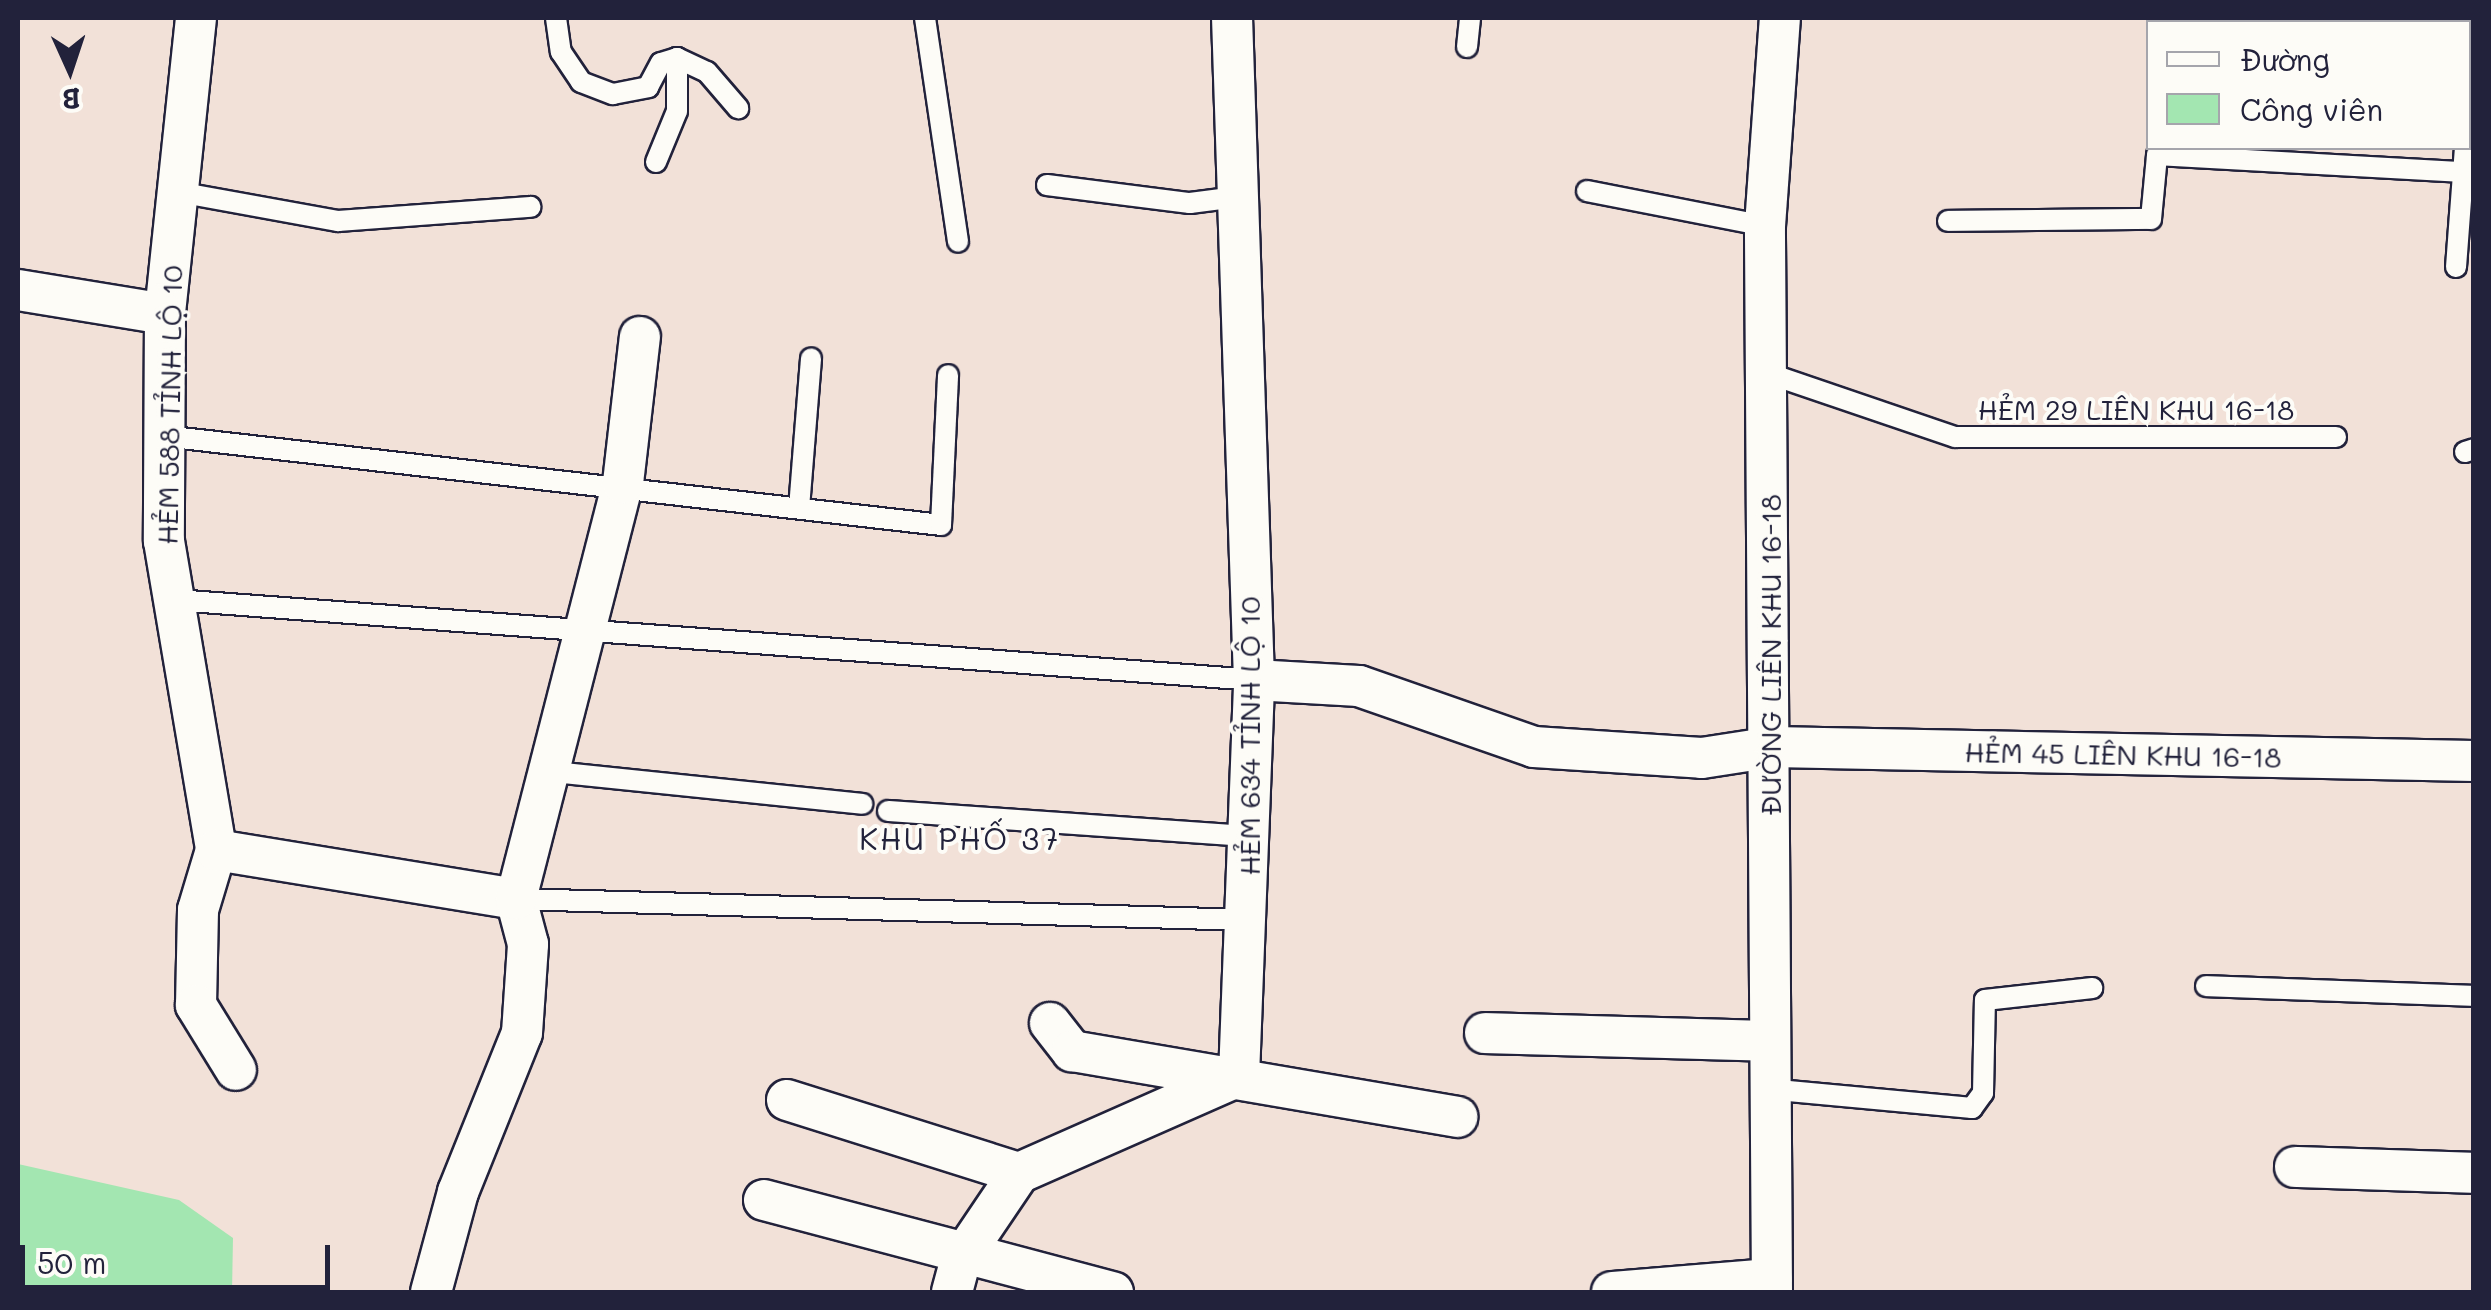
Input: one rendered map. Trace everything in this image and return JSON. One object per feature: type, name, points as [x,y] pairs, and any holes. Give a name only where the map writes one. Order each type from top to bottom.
[{"type":"street","name":"HẺM 588 TỈNH LỘ 10","points":[[196,18],[165,314],[164,541],[216,850]]},
{"type":"street","name":"HẺM 634 TỈNH LỘ 10","points":[[1232,18],[1254,680],[1246,836],[1249,920],[1239,1076]]},
{"type":"street","name":"ĐƯỜNG LIÊN KHU 16-18","points":[[1771,1286],[1765,1041],[1773,746],[1765,226],[1780,18]]},
{"type":"street","points":[[18,290],[165,314]]},
{"type":"street","points":[[431,1292],[463,1177],[522,1033],[528,944],[516,899],[554,772],[622,483],[640,336]]},
{"type":"street","name":"HẺM 45 LIÊN KHU 16-18","points":[[1254,680],[1359,686],[1534,748],[1702,758],[1773,746],[2474,761]]},
{"type":"street","points":[[236,1070],[196,1005],[198,910],[216,850],[516,899]]},
{"type":"street","points":[[1050,1022],[1072,1052],[1239,1076],[1458,1118]]},
{"type":"street","points":[[1485,1032],[1765,1041]]},
{"type":"street","points":[[957,1276],[1019,1172],[1239,1076]]},
{"type":"street","points":[[787,1100],[1019,1172]]},
{"type":"street","points":[[2295,1167],[2474,1173]]},
{"type":"street","points":[[764,1200],[957,1276],[1113,1292]]},
{"type":"street","points":[[1612,1292],[1771,1286]]},
{"type":"lane","points":[[556,18],[561,52],[581,82],[613,94],[648,87],[661,63],[678,58],[707,72],[738,108]]},
{"type":"lane","points":[[925,18],[958,242]]},
{"type":"lane","points":[[1467,47],[1470,18]]},
{"type":"lane","points":[[2471,58],[2474,18]]},
{"type":"lane","points":[[656,162],[677,111],[678,58]]},
{"type":"lane","points":[[2456,267],[2464,150]]},
{"type":"lane","points":[[1948,221],[2151,219],[2156,154],[2462,172]]},
{"type":"lane","points":[[1048,185],[1190,203],[1237,197]]},
{"type":"lane","points":[[1587,191],[1765,226]]},
{"type":"lane","points":[[178,192],[338,221],[530,207]]},
{"type":"lane","points":[[799,508],[811,358]]},
{"type":"lane","name":"HẺM 29 LIÊN KHU 16-18","points":[[1767,373],[1955,437],[2336,437]]},
{"type":"lane","points":[[164,436],[622,483],[946,524],[948,375]]},
{"type":"lane","points":[[175,600],[1254,680]]},
{"type":"lane","points":[[554,772],[862,804]]},
{"type":"lane","points":[[888,812],[1246,836]]},
{"type":"lane","points":[[516,899],[1249,920]]},
{"type":"lane","points":[[2206,986],[2474,996]]},
{"type":"lane","points":[[1767,1089],[1972,1108],[1982,1093],[1985,1000],[2092,988]]},
{"type":"green space","points":[[18,1164],[179,1200],[233,1238],[232,1292],[18,1292]]},
{"type":"district","name":"KHU PHỐ 37","points":[[960,838]]}]
